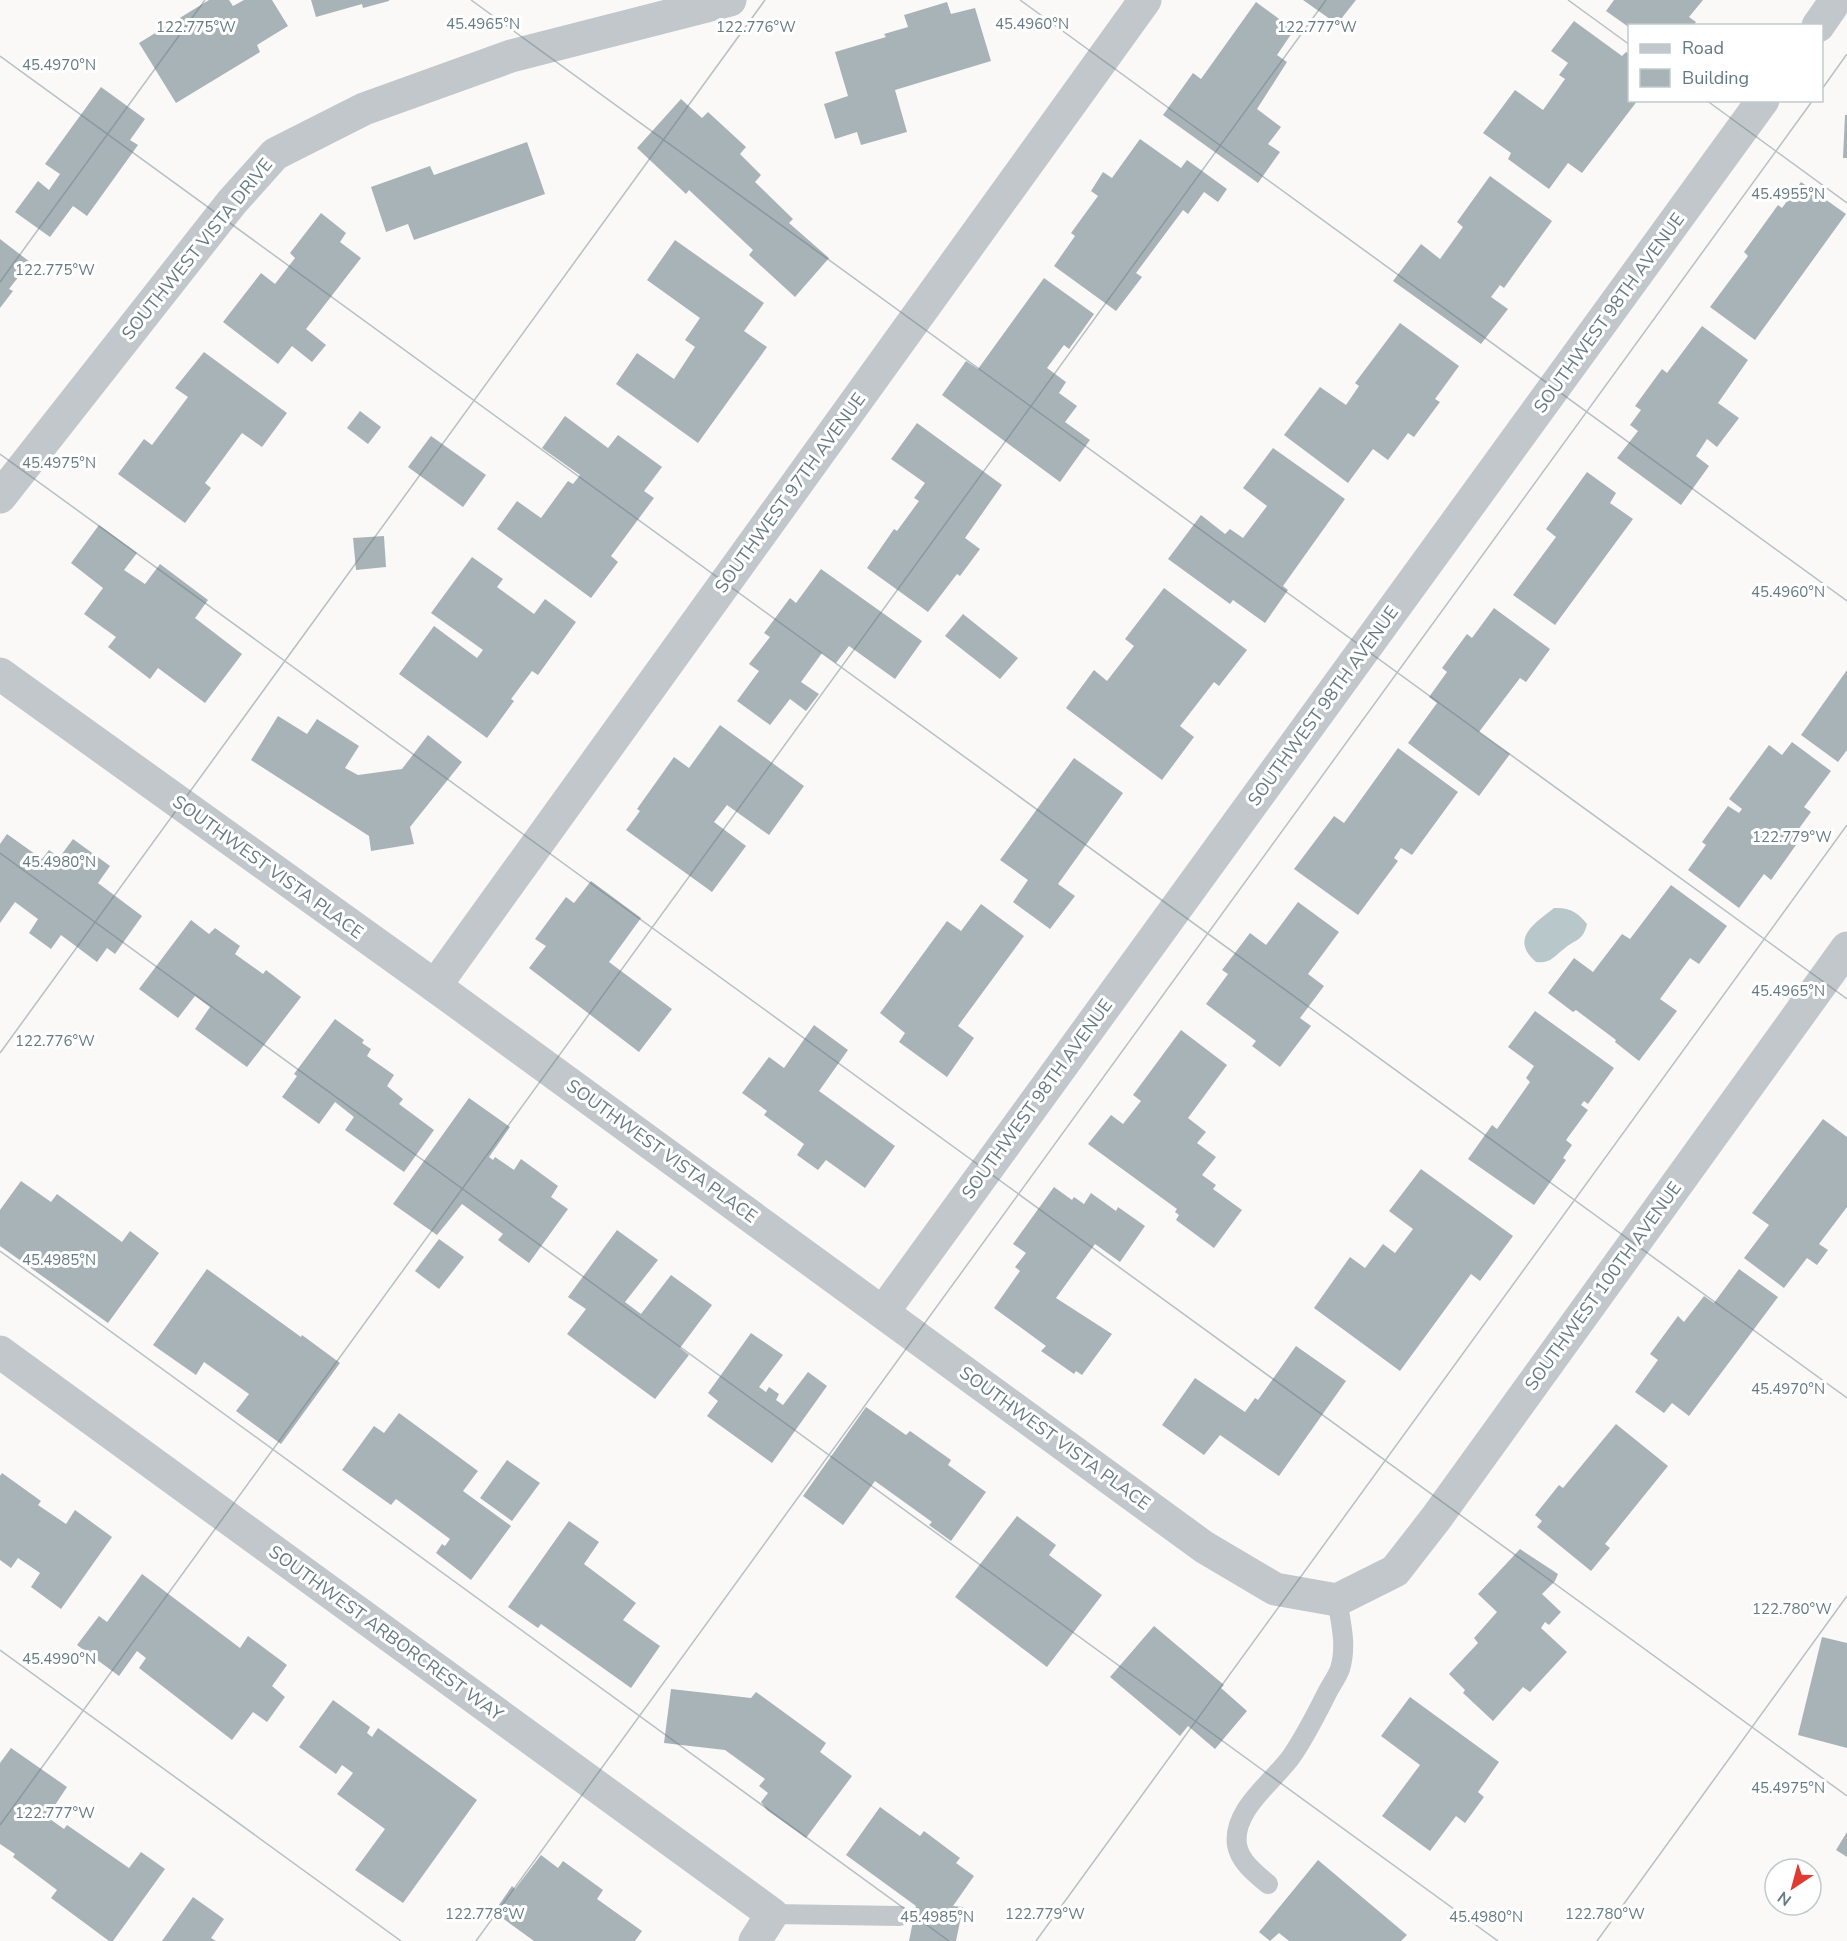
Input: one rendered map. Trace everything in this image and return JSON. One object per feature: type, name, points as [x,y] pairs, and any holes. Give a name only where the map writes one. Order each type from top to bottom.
[{"type":"street","name":"SOUTHWEST VISTA DRIVE","points":[[0,496],[232,202],[275,154],[364,109],[512,56],[730,0]]},
{"type":"street","name":"SOUTHWEST 97TH AVENUE","points":[[435,986],[1145,0]]},
{"type":"street","points":[[1819,24],[1836,0]]},
{"type":"street","name":"SOUTHWEST 98TH AVENUE","points":[[883,1312],[1762,102]]},
{"type":"street","name":"SOUTHWEST VISTA PLACE","points":[[0,674],[435,986],[1204,1547],[1275,1589],[1337,1600]]},
{"type":"street","name":"SOUTHWEST 100TH AVENUE","points":[[1337,1600],[1395,1571],[1437,1517],[1847,948]]},
{"type":"street","name":"SOUTHWEST ARBORCREST WAY","points":[[0,1352],[772,1914]]},
{"type":"street","points":[[754,1941],[772,1914]]},
{"type":"lane","points":[[1268,1884],[1241,1858],[1237,1844],[1239,1827],[1251,1804],[1290,1758],[1340,1668],[1343,1639],[1337,1600]]},
{"type":"lane","points":[[772,1914],[900,1916]]},
{"type":"shaded area","points":[[1554,908],[1569,909],[1577,913],[1587,924],[1585,930],[1579,939],[1552,959],[1536,962],[1528,954],[1525,939],[1533,926]]},
{"type":"building","points":[[209,0],[229,0],[233,6],[244,0],[272,0],[288,26],[257,45],[260,52],[176,103],[139,43]]},
{"type":"building","points":[[311,0],[389,1],[363,8],[362,4],[316,17]]},
{"type":"building","points":[[1303,0],[1356,0],[1337,24]]},
{"type":"building","points":[[1614,0],[1703,0],[1689,17],[1696,22],[1694,24],[1628,24],[1628,27],[1606,11]]},
{"type":"building","points":[[947,2],[951,14],[975,8],[991,61],[895,90],[907,132],[861,145],[857,132],[835,139],[824,104],[848,96],[835,52],[886,37],[884,34],[908,27],[904,15]]},
{"type":"building","points":[[1256,2],[1294,30],[1277,55],[1287,62],[1257,109],[1281,127],[1268,144],[1280,152],[1258,183],[1163,115],[1193,73],[1201,79]]},
{"type":"building","points":[[1574,21],[1622,56],[1628,53],[1628,102],[1636,102],[1582,173],[1568,163],[1549,189],[1508,159],[1511,153],[1483,133],[1515,90],[1543,110],[1565,79],[1559,75],[1568,63],[1551,51]]},
{"type":"building","points":[[101,87],[145,119],[130,140],[138,145],[87,216],[73,206],[50,237],[15,212],[38,181],[49,190],[60,174],[45,164]]},
{"type":"building","points":[[681,99],[702,118],[708,112],[746,147],[740,154],[761,175],[755,182],[793,219],[789,223],[829,258],[795,297],[749,255],[753,250],[689,190],[686,194],[637,148]]},
{"type":"building","points":[[1845,115],[1847,115],[1847,158],[1843,158]]},
{"type":"building","points":[[1140,139],[1181,168],[1187,160],[1227,189],[1218,202],[1204,192],[1188,214],[1183,210],[1136,273],[1142,277],[1116,311],[1054,266],[1075,236],[1071,233],[1098,196],[1091,191],[1103,172],[1112,178]]},
{"type":"building","points":[[527,142],[545,194],[414,240],[408,224],[386,232],[371,187],[430,166],[434,175]]},
{"type":"building","points":[[1490,176],[1552,221],[1504,288],[1500,285],[1491,297],[1508,309],[1481,344],[1393,281],[1421,244],[1440,259],[1463,227],[1457,222]]},
{"type":"building","points":[[1801,182],[1846,214],[1755,340],[1710,307],[1748,256],[1744,252],[1778,205],[1782,208]]},
{"type":"building","points":[[321,213],[346,233],[340,242],[361,258],[306,329],[326,345],[312,362],[292,346],[278,364],[223,322],[261,273],[275,284],[295,258],[290,253]]},
{"type":"building","points":[[0,239],[30,262],[9,289],[13,291],[0,308]]},
{"type":"building","points":[[675,240],[764,303],[744,331],[767,347],[698,443],[616,384],[637,353],[674,379],[695,347],[685,340],[700,318],[647,280]]},
{"type":"building","points":[[1044,278],[1094,314],[1069,349],[1064,345],[1047,368],[1066,382],[1059,393],[1077,406],[1065,422],[1090,440],[1060,482],[942,395],[966,361],[978,369]]},
{"type":"building","points":[[1400,323],[1459,366],[1435,399],[1440,402],[1414,437],[1408,433],[1388,460],[1373,449],[1348,483],[1284,435],[1320,387],[1346,405],[1359,386],[1355,383]]},
{"type":"building","points":[[1702,326],[1748,360],[1718,403],[1739,418],[1717,447],[1707,439],[1696,456],[1709,466],[1681,505],[1617,458],[1638,431],[1630,425],[1641,410],[1635,406],[1662,369],[1667,373]]},
{"type":"building","points":[[204,352],[287,413],[262,447],[242,433],[205,483],[211,488],[185,523],[118,474],[144,439],[152,445],[188,397],[175,388]]},
{"type":"building","points":[[360,411],[381,427],[368,444],[347,428]]},
{"type":"building","points":[[565,416],[608,448],[618,435],[662,467],[644,491],[654,498],[611,556],[618,562],[591,598],[497,529],[517,501],[541,518],[568,481],[573,484],[580,475],[542,448]]},
{"type":"building","points":[[917,423],[1002,485],[965,538],[980,549],[960,576],[957,574],[928,612],[867,568],[894,529],[897,531],[919,501],[914,498],[925,483],[891,459]]},
{"type":"building","points":[[431,436],[486,475],[463,507],[408,467]]},
{"type":"building","points":[[1273,448],[1345,499],[1283,586],[1288,590],[1265,623],[1233,600],[1230,604],[1168,559],[1201,515],[1225,534],[1230,529],[1243,538],[1267,506],[1243,488]]},
{"type":"building","points":[[1587,472],[1616,493],[1610,503],[1633,519],[1555,625],[1513,595],[1556,537],[1546,529]]},
{"type":"building","points":[[99,525],[137,553],[124,570],[145,584],[160,564],[208,600],[195,618],[242,654],[205,703],[158,668],[150,679],[108,647],[116,637],[84,614],[103,588],[71,563]]},
{"type":"building","points":[[384,536],[386,567],[356,570],[353,538]]},
{"type":"building","points":[[472,557],[503,579],[497,587],[534,614],[545,599],[576,622],[538,675],[532,671],[511,699],[514,701],[487,738],[399,674],[434,626],[477,658],[483,650],[431,613]]},
{"type":"building","points":[[821,569],[922,641],[895,679],[849,646],[836,663],[822,653],[801,682],[819,694],[806,711],[790,699],[770,725],[737,701],[759,671],[749,664],[770,637],[764,633],[790,598],[796,603]]},
{"type":"building","points":[[1164,588],[1247,650],[1219,686],[1214,682],[1180,726],[1194,737],[1162,780],[1066,708],[1094,670],[1107,681],[1134,646],[1125,639]]},
{"type":"building","points":[[1494,608],[1550,649],[1526,682],[1520,678],[1479,732],[1510,754],[1479,796],[1408,743],[1437,703],[1429,697],[1447,672],[1442,668],[1467,634],[1472,638]]},
{"type":"building","points":[[963,614],[1018,658],[1000,679],[945,636]]},
{"type":"building","points":[[1847,670],[1847,750],[1838,762],[1801,735]]},
{"type":"building","points":[[278,716],[307,734],[317,719],[359,746],[345,768],[358,775],[402,769],[428,735],[462,762],[410,827],[414,844],[371,851],[369,836],[251,760]]},
{"type":"building","points":[[720,725],[804,786],[769,835],[727,805],[714,822],[746,846],[712,892],[626,830],[640,811],[637,809],[674,757],[689,768]]},
{"type":"building","points":[[1792,742],[1831,771],[1804,807],[1811,812],[1790,841],[1796,845],[1771,880],[1764,874],[1739,908],[1688,870],[1706,845],[1702,842],[1728,806],[1739,813],[1742,809],[1729,799],[1769,745],[1782,755]]},
{"type":"building","points":[[1398,748],[1458,792],[1412,855],[1401,848],[1394,858],[1398,861],[1358,915],[1294,869],[1334,816],[1344,823]]},
{"type":"building","points":[[1074,758],[1123,793],[1058,884],[1075,896],[1050,929],[1013,902],[1028,880],[1000,860]]},
{"type":"building","points":[[7,834],[42,859],[49,850],[59,858],[73,839],[110,866],[98,883],[142,916],[115,954],[107,948],[97,962],[61,935],[51,949],[29,933],[38,919],[15,902],[0,923],[0,844]]},
{"type":"building","points":[[591,881],[641,918],[609,962],[672,1009],[639,1052],[529,968],[546,946],[535,939],[566,897],[574,903]]},
{"type":"building","points":[[1671,885],[1727,926],[1699,964],[1690,958],[1660,999],[1677,1011],[1639,1061],[1615,1042],[1616,1040],[1576,1010],[1573,1012],[1548,993],[1574,958],[1593,972],[1622,934],[1630,939]]},
{"type":"building","points":[[1298,902],[1339,932],[1308,974],[1324,986],[1300,1018],[1311,1026],[1280,1067],[1252,1046],[1256,1041],[1206,1004],[1228,974],[1222,970],[1250,933],[1266,945]]},
{"type":"building","points":[[981,904],[1024,936],[958,1026],[974,1038],[947,1077],[899,1042],[905,1033],[880,1013],[947,921],[961,931]]},
{"type":"building","points":[[191,920],[209,934],[215,928],[240,946],[235,954],[263,974],[266,970],[301,997],[247,1067],[195,1029],[210,1007],[195,996],[178,1018],[139,989]]},
{"type":"building","points":[[1535,1011],[1614,1068],[1588,1104],[1584,1101],[1581,1105],[1588,1110],[1566,1140],[1572,1145],[1563,1158],[1566,1160],[1534,1205],[1468,1159],[1492,1125],[1497,1129],[1530,1082],[1526,1078],[1534,1066],[1508,1047]]},
{"type":"building","points":[[335,1019],[364,1040],[362,1043],[371,1049],[367,1056],[394,1075],[387,1086],[403,1099],[399,1104],[434,1130],[404,1172],[345,1130],[354,1117],[335,1102],[319,1124],[282,1097],[297,1076],[294,1074]]},
{"type":"building","points":[[814,1025],[848,1050],[819,1091],[895,1146],[865,1188],[826,1160],[818,1170],[797,1155],[804,1144],[764,1115],[767,1111],[742,1093],[769,1057],[784,1068]]},
{"type":"building","points":[[1181,1030],[1227,1065],[1188,1118],[1206,1132],[1197,1143],[1216,1157],[1202,1175],[1216,1185],[1213,1189],[1242,1210],[1214,1248],[1176,1220],[1179,1215],[1175,1212],[1177,1209],[1088,1144],[1111,1115],[1123,1124],[1141,1101],[1133,1095]]},
{"type":"building","points":[[469,1098],[510,1127],[489,1157],[493,1160],[495,1157],[514,1170],[521,1159],[558,1186],[551,1197],[568,1209],[529,1263],[498,1240],[503,1234],[462,1204],[437,1235],[393,1204]]},
{"type":"building","points":[[1823,1119],[1847,1137],[1847,1207],[1819,1244],[1828,1250],[1817,1265],[1807,1258],[1784,1288],[1744,1258],[1769,1225],[1752,1213]]},
{"type":"building","points":[[1421,1169],[1513,1236],[1480,1281],[1471,1274],[1400,1371],[1314,1308],[1350,1257],[1365,1268],[1383,1244],[1395,1253],[1413,1229],[1389,1211]]},
{"type":"building","points":[[21,1181],[51,1202],[57,1194],[122,1242],[130,1231],[159,1253],[108,1323],[0,1246],[0,1210]]},
{"type":"building","points":[[1054,1187],[1072,1200],[1074,1197],[1084,1204],[1091,1193],[1116,1211],[1118,1207],[1145,1226],[1120,1262],[1095,1244],[1056,1298],[1112,1334],[1082,1375],[1076,1371],[1074,1374],[1041,1351],[1046,1346],[994,1308],[1020,1271],[1015,1267],[1026,1253],[1013,1244]]},
{"type":"building","points":[[617,1230],[658,1260],[625,1302],[641,1314],[671,1275],[712,1305],[680,1348],[689,1355],[655,1399],[567,1334],[586,1309],[568,1297]]},
{"type":"building","points":[[439,1239],[464,1257],[439,1289],[415,1271]]},
{"type":"building","points":[[207,1269],[340,1363],[281,1444],[236,1411],[249,1394],[204,1362],[196,1375],[153,1345]]},
{"type":"building","points":[[1739,1269],[1778,1297],[1689,1416],[1672,1403],[1664,1413],[1635,1392],[1658,1360],[1650,1354],[1678,1316],[1684,1322],[1704,1296],[1714,1303]]},
{"type":"building","points":[[751,1333],[783,1355],[759,1387],[766,1392],[769,1387],[779,1394],[776,1400],[783,1405],[808,1372],[827,1386],[772,1463],[707,1416],[718,1401],[708,1393]]},
{"type":"building","points":[[1296,1346],[1346,1381],[1279,1476],[1220,1435],[1204,1455],[1162,1425],[1195,1378],[1245,1412],[1255,1398],[1258,1400]]},
{"type":"building","points":[[866,1407],[906,1435],[910,1431],[951,1460],[948,1465],[986,1492],[951,1541],[929,1525],[932,1522],[875,1481],[843,1525],[803,1496]]},
{"type":"building","points":[[399,1413],[478,1471],[463,1491],[511,1526],[471,1580],[436,1553],[442,1544],[445,1546],[450,1539],[396,1499],[391,1505],[342,1470],[374,1426],[384,1433]]},
{"type":"building","points":[[1616,1424],[1668,1466],[1605,1544],[1610,1548],[1591,1571],[1537,1527],[1542,1521],[1535,1515],[1559,1485],[1563,1488]]},
{"type":"building","points":[[507,1460],[540,1483],[512,1521],[480,1498]]},
{"type":"building","points":[[2,1473],[41,1501],[38,1505],[66,1524],[75,1510],[112,1537],[61,1609],[31,1587],[40,1573],[18,1558],[11,1568],[0,1560],[0,1476]]},
{"type":"building","points":[[1017,1516],[1056,1545],[1049,1555],[1102,1595],[1047,1667],[955,1597]]},
{"type":"building","points":[[569,1521],[599,1542],[584,1564],[636,1603],[623,1620],[660,1646],[631,1688],[541,1624],[538,1628],[508,1607]]},
{"type":"building","points":[[1520,1549],[1558,1574],[1555,1581],[1542,1594],[1561,1612],[1549,1625],[1545,1622],[1541,1628],[1567,1652],[1530,1692],[1523,1687],[1493,1721],[1463,1693],[1465,1690],[1449,1674],[1478,1643],[1474,1638],[1497,1612],[1478,1594]]},
{"type":"building","points":[[142,1574],[240,1648],[248,1636],[287,1665],[272,1686],[285,1697],[267,1722],[253,1712],[232,1740],[139,1668],[146,1658],[137,1651],[119,1676],[77,1645],[99,1616],[107,1622]]},
{"type":"building","points":[[1154,1626],[1224,1685],[1221,1688],[1247,1711],[1215,1749],[1188,1726],[1180,1736],[1110,1677]]},
{"type":"building","points":[[1822,1637],[1847,1643],[1847,1748],[1798,1735]]},
{"type":"building","points":[[671,1689],[751,1698],[756,1692],[826,1743],[820,1752],[852,1776],[806,1838],[767,1810],[761,1802],[768,1793],[759,1786],[765,1779],[725,1750],[664,1743]]},
{"type":"building","points":[[1410,1697],[1499,1762],[1478,1792],[1484,1797],[1465,1823],[1456,1816],[1430,1851],[1382,1816],[1420,1765],[1381,1736]]},
{"type":"building","points":[[333,1700],[370,1727],[367,1733],[372,1737],[378,1728],[477,1800],[403,1903],[355,1870],[385,1829],[337,1794],[353,1773],[342,1765],[336,1774],[299,1747]]},
{"type":"building","points":[[11,1748],[67,1787],[47,1817],[64,1829],[67,1825],[129,1868],[141,1852],[165,1869],[113,1941],[109,1941],[51,1898],[57,1890],[13,1857],[15,1854],[0,1844],[0,1763]]},
{"type":"building","points":[[880,1807],[920,1836],[924,1831],[960,1858],[956,1863],[974,1876],[953,1906],[963,1907],[956,1941],[909,1941],[916,1906],[846,1855]]},
{"type":"building","points":[[1847,1832],[1847,1857],[1836,1850]]},
{"type":"building","points":[[541,1855],[558,1868],[563,1861],[603,1890],[597,1899],[642,1931],[635,1941],[534,1941],[494,1912],[512,1886],[515,1889]]},
{"type":"building","points":[[1318,1860],[1407,1935],[1401,1941],[1289,1941],[1279,1933],[1270,1941],[1259,1932]]},
{"type":"building","points":[[193,1897],[224,1919],[211,1938],[216,1941],[162,1941]]}]
